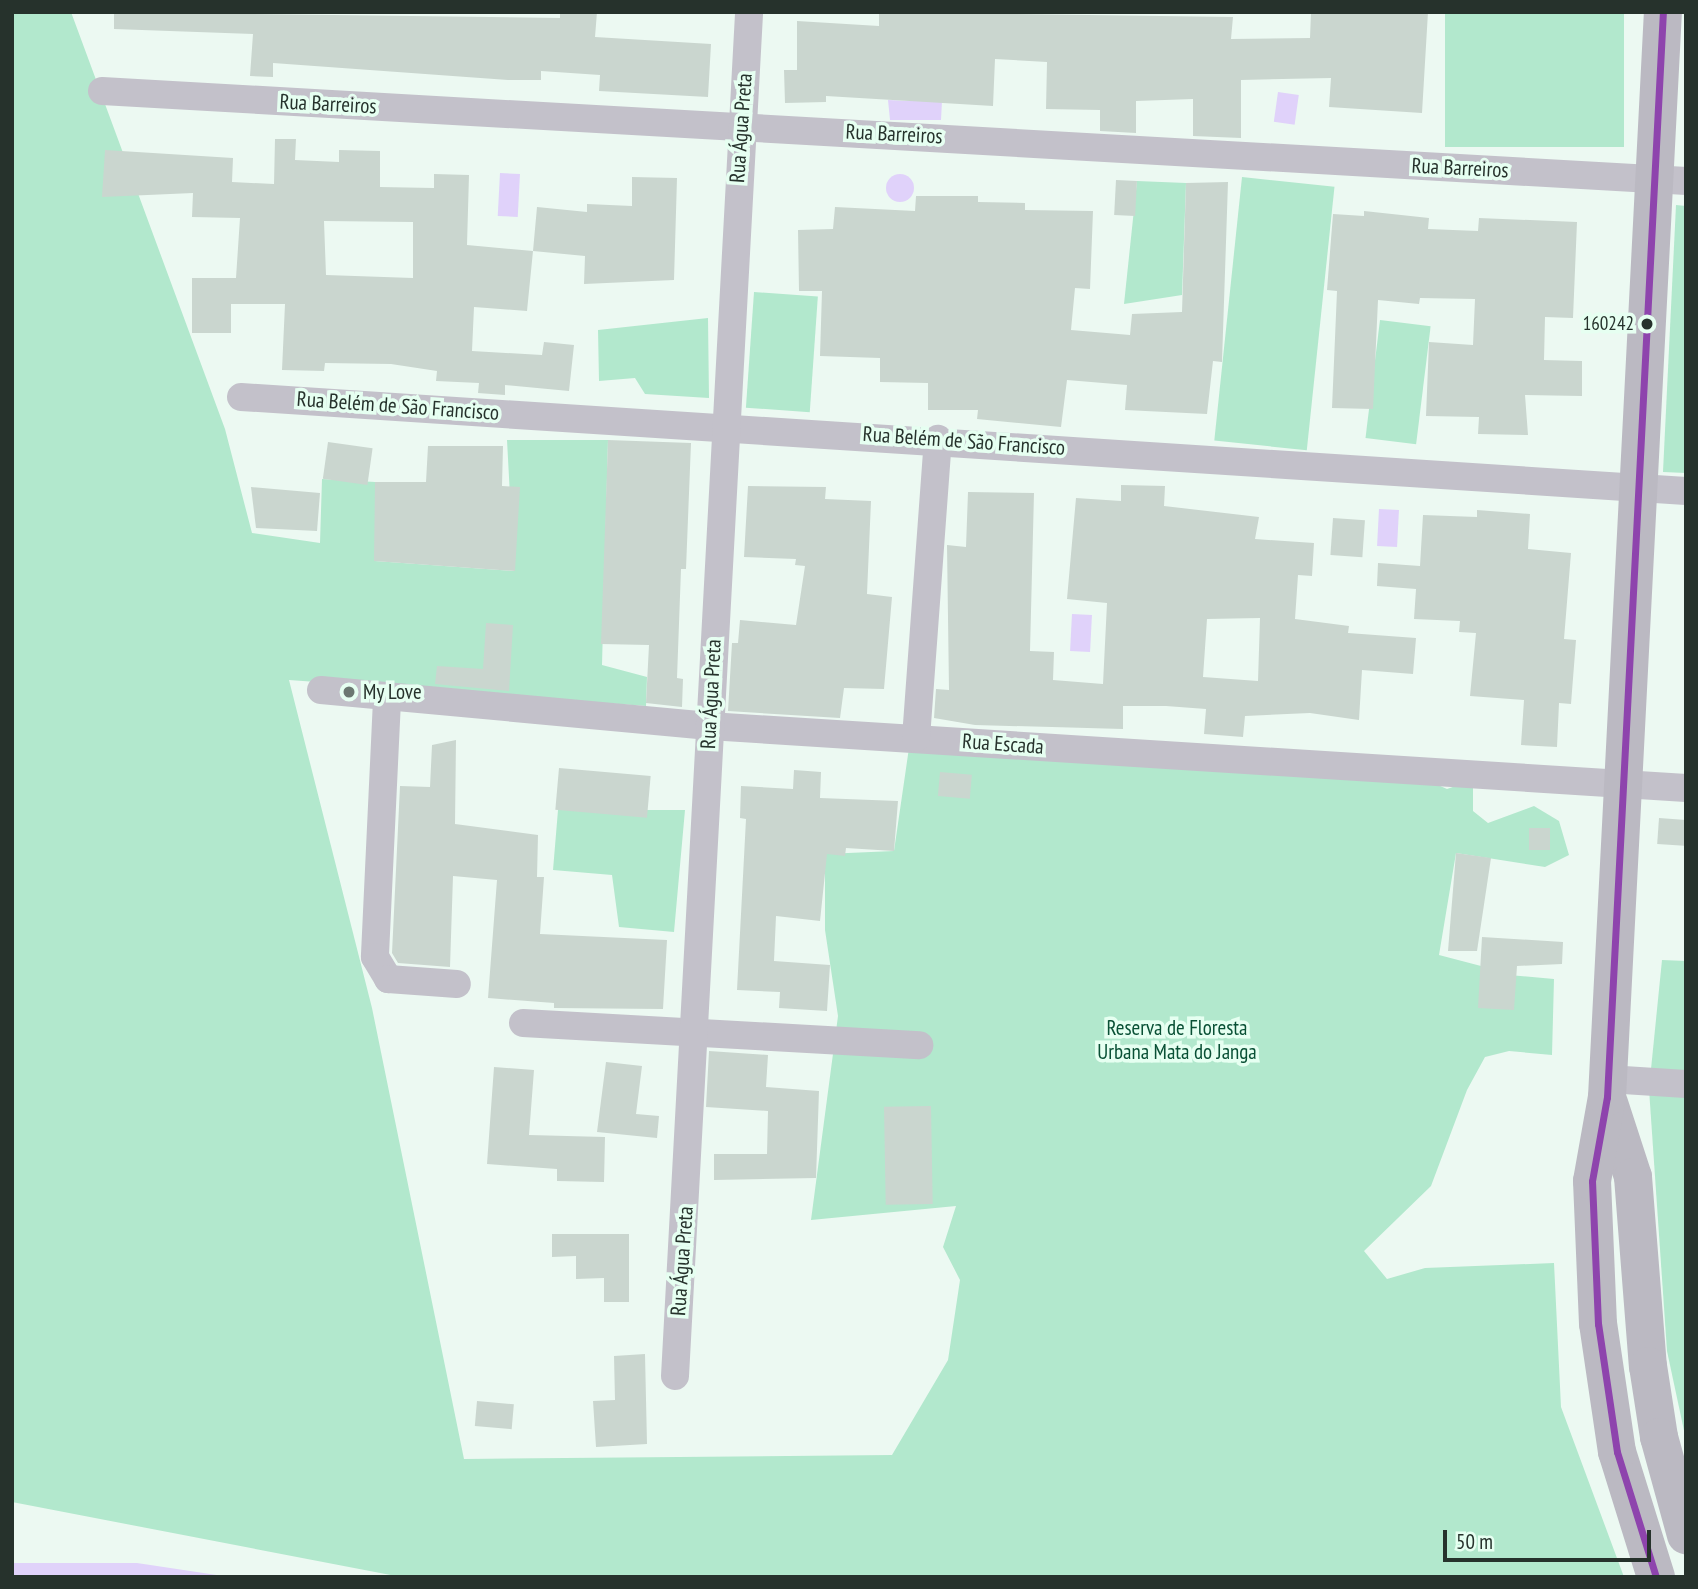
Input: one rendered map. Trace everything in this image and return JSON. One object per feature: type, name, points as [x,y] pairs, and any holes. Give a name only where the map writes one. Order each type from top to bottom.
[{"type":"main road","points":[[1656,1577],[1617,1452],[1598,1324],[1592,1181],[1607,1088],[1619,782],[1635,487],[1669,180],[1664,12]]},
{"type":"main road","points":[[1607,1088],[1633,1177],[1659,1437],[1686,1535]]},
{"type":"street","name":"Rua Água Preta","points":[[674,1376],[740,125],[749,12]]},
{"type":"street","name":"Rua Barreiros","points":[[102,91],[740,125],[1669,180]]},
{"type":"street","name":"Rua Belém de São Francisco","points":[[242,397],[938,439],[1686,491]]},
{"type":"street","points":[[916,738],[938,439]]},
{"type":"street","name":"Rua Escada","points":[[321,690],[387,700],[709,726],[1686,788]]},
{"type":"street","points":[[387,700],[376,957],[388,979],[457,984]]},
{"type":"street","points":[[523,1023],[694,1030],[919,1045]]},
{"type":"street","points":[[1607,1088],[1686,1084]]},
{"type":"green space","name":"Reserva de Floresta Urbana Mata do Janga","points":[[12,12],[71,12],[225,429],[252,533],[320,543],[322,479],[375,482],[375,561],[514,571],[507,440],[608,440],[602,665],[647,677],[646,706],[289,680],[372,1008],[464,1459],[892,1455],[948,1360],[960,1280],[943,1247],[956,1206],[811,1220],[838,1016],[825,930],[825,854],[894,851],[910,741],[1406,771],[1447,789],[1473,780],[1473,811],[1488,823],[1534,806],[1559,821],[1569,855],[1545,867],[1456,853],[1439,955],[1481,966],[1486,973],[1554,979],[1552,1055],[1509,1051],[1485,1057],[1467,1090],[1431,1186],[1364,1251],[1387,1279],[1425,1268],[1554,1263],[1561,1407],[1624,1577],[401,1577],[12,1502]]},
{"type":"green space","points":[[1445,12],[1624,12],[1624,147],[1445,147]]},
{"type":"green space","points":[[1242,177],[1334,187],[1307,450],[1214,441]]},
{"type":"green space","points":[[1137,181],[1186,183],[1182,295],[1124,304]]},
{"type":"green space","points":[[1676,205],[1686,206],[1686,473],[1663,472]]},
{"type":"green space","points":[[754,292],[818,296],[810,412],[746,408]]},
{"type":"green space","points":[[708,318],[709,398],[645,394],[635,378],[599,381],[598,330]]},
{"type":"green space","points":[[1380,320],[1431,326],[1416,444],[1365,438]]},
{"type":"green space","points":[[558,810],[685,810],[674,932],[619,927],[612,875],[553,870]]},
{"type":"green space","points":[[1662,960],[1686,961],[1686,1440],[1667,1351],[1649,1089]]},
{"type":"shaded area","points":[[946,24],[941,120],[890,120],[888,100],[909,101]]},
{"type":"shaded area","points":[[1278,92],[1299,95],[1295,125],[1274,122]]},
{"type":"shaded area","points":[[500,173],[520,174],[518,217],[498,216]]},
{"type":"shaded area","points":[[900,174],[910,178],[914,188],[910,198],[900,202],[890,198],[886,188],[890,178]]},
{"type":"shaded area","points":[[1379,509],[1399,510],[1397,547],[1377,546]]},
{"type":"shaded area","points":[[1072,614],[1092,615],[1090,652],[1070,651]]},
{"type":"shaded area","points":[[12,1563],[137,1563],[230,1577],[12,1577]]},
{"type":"building","points":[[114,12],[560,18],[560,12],[597,12],[595,37],[711,44],[708,97],[599,91],[600,75],[541,71],[541,80],[508,80],[273,63],[273,77],[250,76],[253,34],[114,29]]},
{"type":"building","points":[[879,12],[1233,17],[1231,39],[1310,38],[1311,12],[1428,12],[1422,113],[1329,107],[1331,78],[1241,80],[1241,138],[1193,136],[1193,99],[1136,101],[1136,133],[1100,131],[1100,110],[1046,109],[1047,62],[995,59],[993,106],[826,96],[826,102],[785,103],[784,70],[797,70],[797,21],[879,26]]},
{"type":"building","points":[[275,139],[296,139],[295,160],[339,162],[339,150],[380,151],[380,187],[434,188],[434,174],[469,175],[467,245],[533,251],[527,311],[474,307],[472,351],[542,355],[544,342],[574,345],[569,391],[505,385],[505,395],[478,393],[479,383],[436,381],[437,371],[391,364],[325,363],[324,371],[282,370],[285,304],[231,304],[231,333],[192,333],[192,278],[236,278],[240,218],[192,217],[193,193],[102,197],[105,150],[233,158],[232,182],[274,184]],"holes":[[[324,221],[413,222],[413,278],[326,275]]]},
{"type":"building","points":[[632,177],[677,178],[674,280],[584,284],[585,256],[533,251],[537,207],[587,212],[587,204],[632,206]]},
{"type":"building","points":[[1116,180],[1137,181],[1135,216],[1114,215]]},
{"type":"building","points":[[1228,182],[1222,362],[1213,361],[1207,414],[1125,410],[1127,385],[1067,380],[1061,427],[977,419],[978,410],[928,410],[928,383],[880,382],[880,358],[820,356],[822,291],[799,291],[798,230],[833,229],[835,207],[915,211],[916,196],[978,196],[978,202],[1025,203],[1025,210],[1093,211],[1090,289],[1075,288],[1071,330],[1130,335],[1132,314],[1182,312],[1186,183]]},
{"type":"building","points":[[1364,211],[1429,218],[1428,229],[1478,231],[1479,218],[1577,222],[1573,318],[1545,317],[1544,360],[1582,361],[1582,396],[1525,395],[1528,435],[1478,434],[1479,417],[1426,416],[1429,342],[1473,345],[1475,299],[1420,298],[1419,304],[1378,300],[1373,409],[1332,408],[1337,291],[1327,290],[1333,214],[1364,216]]},
{"type":"building","points":[[608,440],[691,443],[686,569],[681,569],[677,678],[683,679],[682,707],[646,703],[649,645],[601,644]]},
{"type":"building","points":[[328,442],[373,448],[367,485],[323,479]]},
{"type":"building","points":[[428,446],[503,446],[502,486],[520,487],[515,571],[374,561],[375,482],[426,482]]},
{"type":"building","points":[[1121,485],[1165,486],[1164,506],[1259,517],[1255,539],[1314,543],[1312,576],[1298,575],[1295,619],[1349,626],[1348,633],[1416,638],[1413,674],[1362,670],[1359,720],[1310,713],[1245,716],[1243,737],[1204,734],[1206,709],[1166,706],[1123,706],[1123,729],[975,725],[934,718],[936,689],[949,690],[947,545],[966,547],[968,492],[1034,493],[1030,651],[1054,652],[1053,680],[1103,684],[1107,603],[1067,599],[1076,498],[1121,501]],"holes":[[[1260,618],[1258,681],[1203,677],[1207,619]]]},
{"type":"building","points":[[748,486],[826,487],[825,499],[871,501],[867,594],[892,597],[884,689],[844,688],[840,718],[728,711],[732,643],[738,643],[740,620],[796,625],[805,566],[795,565],[796,559],[744,557]]},
{"type":"building","points":[[251,487],[320,493],[317,531],[256,528]]},
{"type":"building","points":[[1477,510],[1530,514],[1528,549],[1571,553],[1564,639],[1576,640],[1571,704],[1559,703],[1557,747],[1521,745],[1524,700],[1470,696],[1476,633],[1459,632],[1460,621],[1414,619],[1416,589],[1377,586],[1378,563],[1420,566],[1423,515],[1477,517]]},
{"type":"building","points":[[1333,518],[1365,520],[1362,557],[1330,555]]},
{"type":"building","points":[[486,623],[513,625],[509,691],[435,684],[437,666],[483,669]]},
{"type":"building","points":[[456,740],[455,824],[538,835],[537,877],[544,877],[540,934],[667,940],[663,1009],[554,1008],[554,1003],[488,998],[497,880],[453,876],[450,967],[398,963],[392,953],[400,786],[430,787],[432,745]]},
{"type":"building","points":[[559,768],[651,776],[647,818],[555,810]]},
{"type":"building","points":[[794,770],[821,772],[820,798],[898,801],[894,851],[846,848],[845,856],[827,854],[820,921],[776,916],[774,961],[830,965],[827,1011],[779,1008],[780,992],[737,990],[746,819],[740,818],[741,786],[793,789]]},
{"type":"building","points":[[940,772],[972,775],[970,799],[938,796]]},
{"type":"building","points":[[1659,818],[1686,820],[1684,846],[1657,844]]},
{"type":"building","points":[[1529,828],[1550,828],[1550,850],[1529,850]]},
{"type":"building","points":[[1456,853],[1491,858],[1477,951],[1448,951]]},
{"type":"building","points":[[1482,937],[1563,942],[1562,964],[1517,966],[1514,1010],[1478,1008]]},
{"type":"building","points":[[709,1051],[768,1055],[766,1087],[819,1091],[816,1178],[714,1180],[714,1154],[767,1154],[768,1111],[706,1107]]},
{"type":"building","points":[[606,1062],[642,1066],[636,1114],[659,1116],[657,1138],[597,1132]]},
{"type":"building","points":[[494,1067],[534,1070],[529,1135],[605,1137],[604,1182],[557,1181],[557,1169],[487,1164]]},
{"type":"building","points":[[931,1106],[933,1204],[886,1205],[884,1107]]},
{"type":"building","points":[[552,1234],[629,1234],[629,1302],[604,1302],[604,1278],[576,1279],[576,1256],[552,1257]]},
{"type":"building","points":[[645,1354],[647,1444],[596,1447],[593,1401],[615,1400],[614,1356]]},
{"type":"building","points":[[477,1401],[514,1404],[512,1429],[475,1426]]},
{"type":"transit line","points":[[1656,1577],[1617,1452],[1598,1324],[1592,1181],[1607,1097],[1663,12]]},
{"type":"place","name":"160242","points":[[1647,324]]},
{"type":"place","name":"My Love","points":[[349,692]]}]
